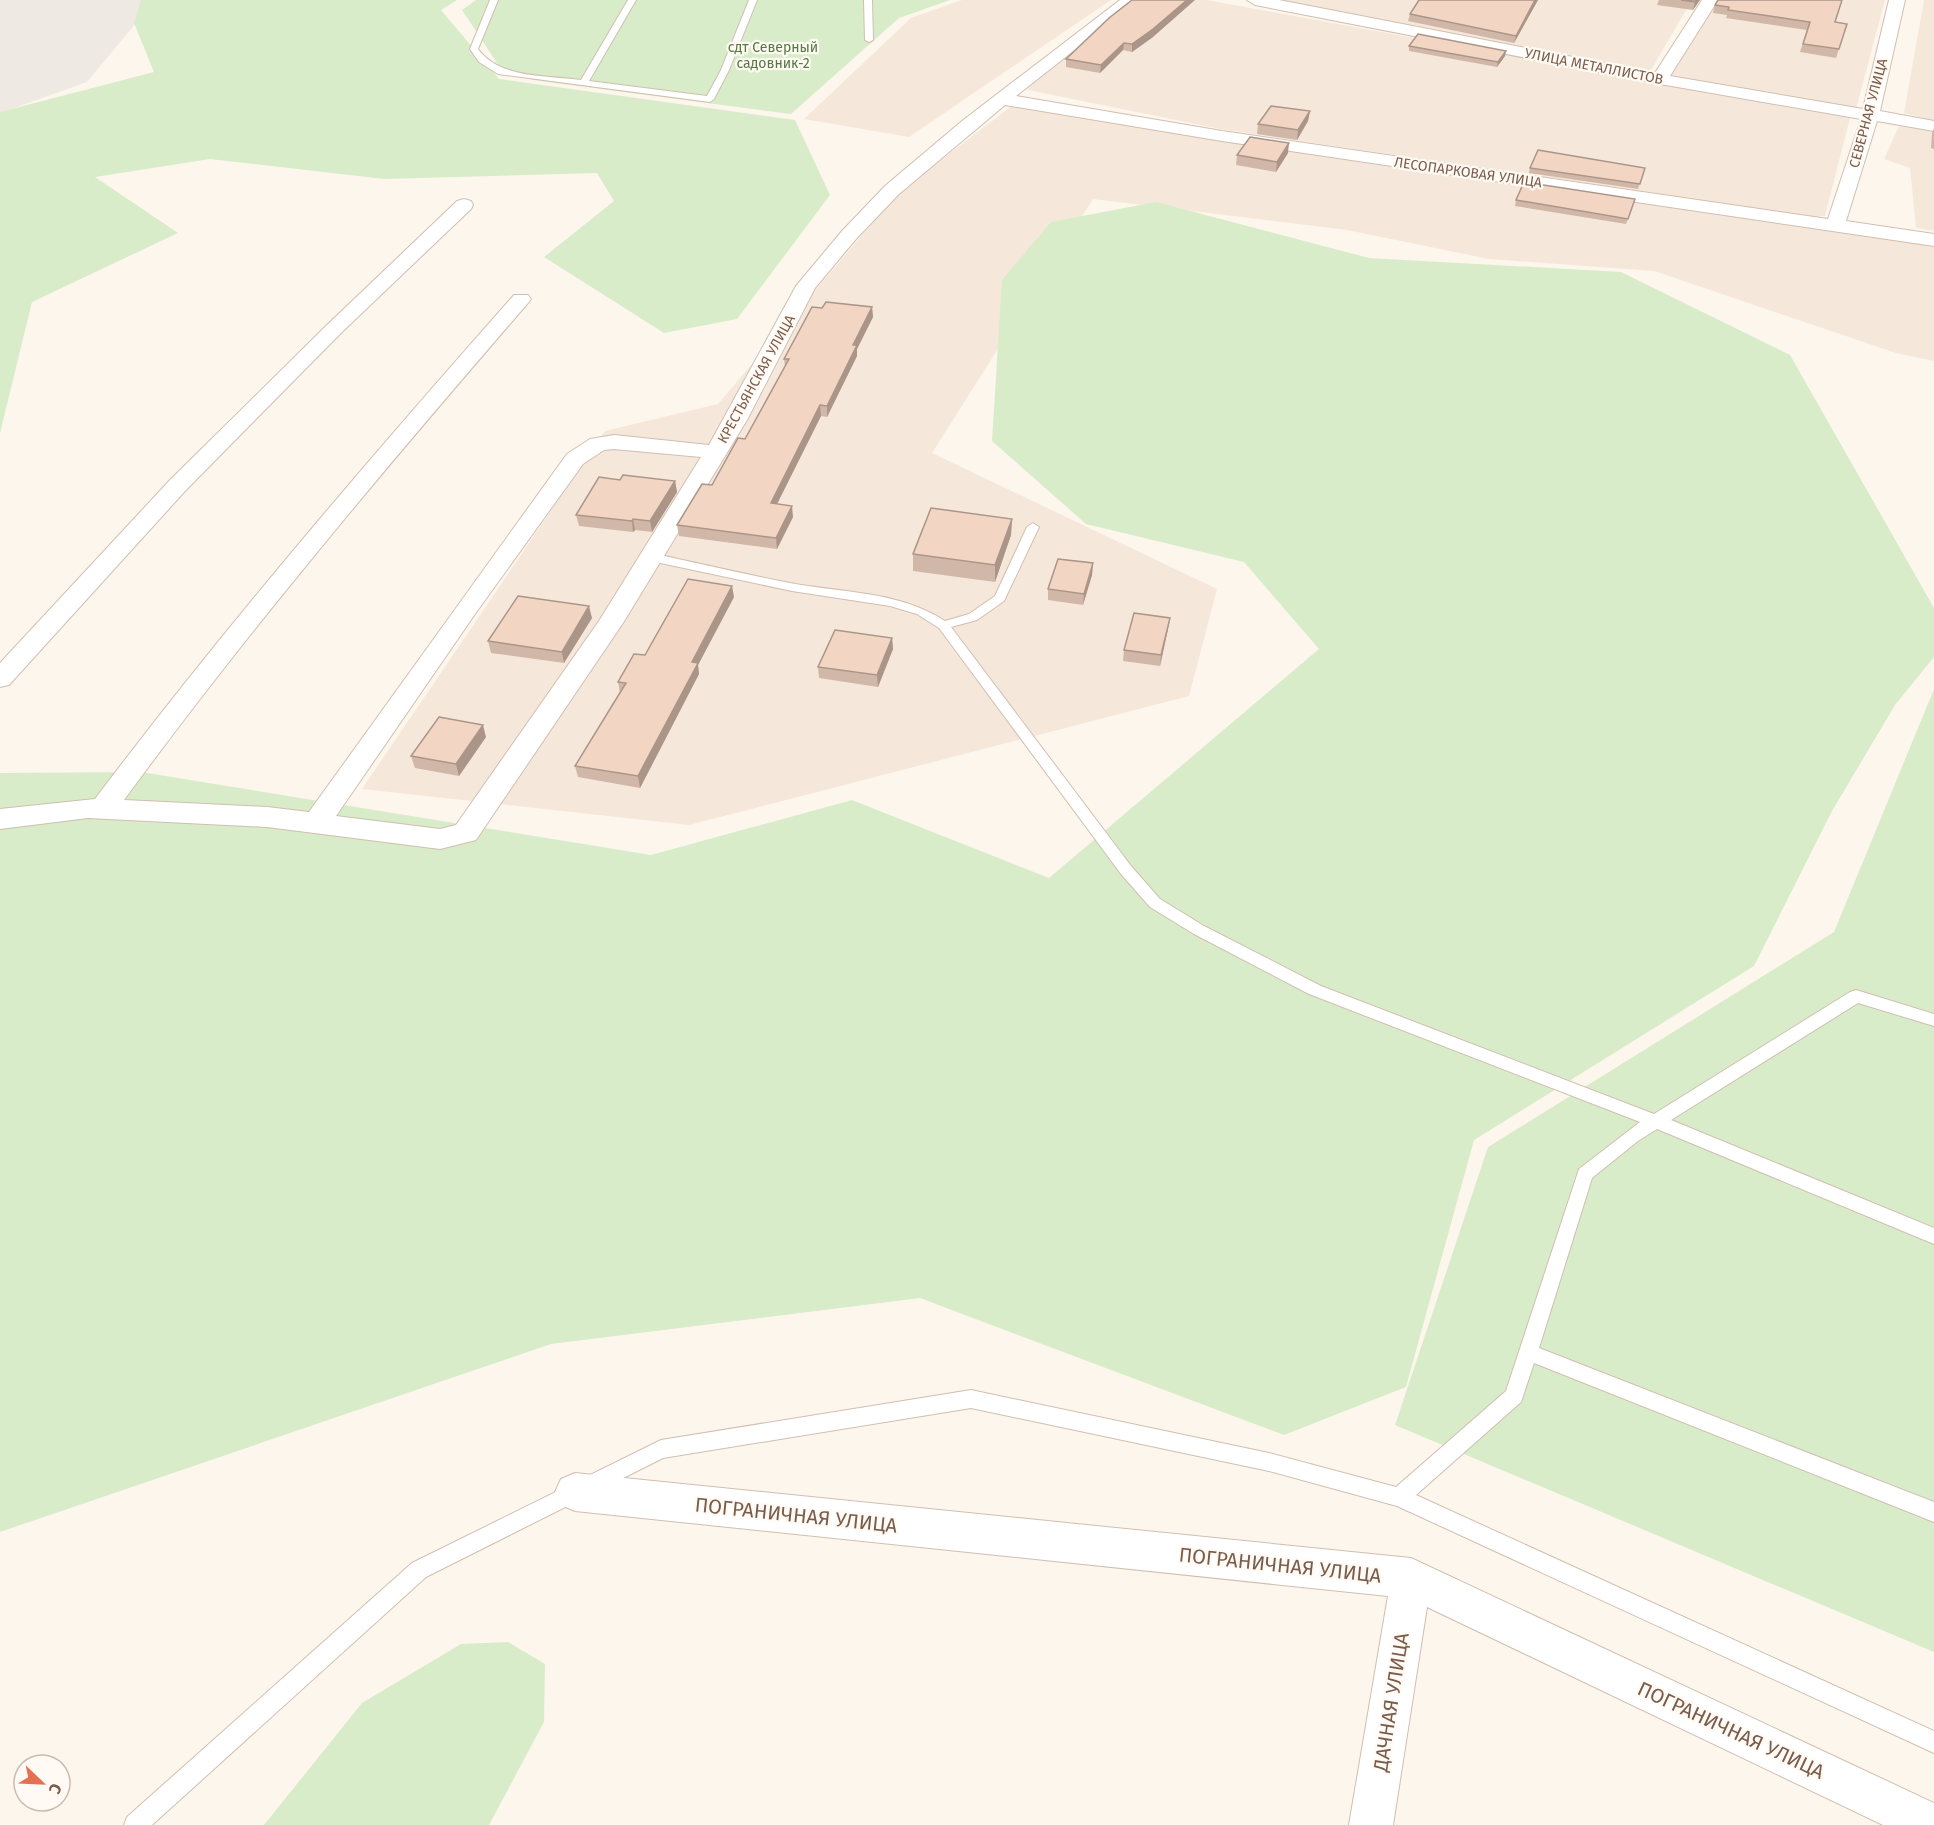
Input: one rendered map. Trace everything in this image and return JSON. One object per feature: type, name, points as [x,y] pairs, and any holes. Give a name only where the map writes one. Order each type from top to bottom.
[{"type":"street","name":"КРЕСТЬЯНСКАЯ УЛИЦА","points":[[317,822],[440,839],[466,833],[610,623],[736,420],[806,286],[849,235],[892,190],[968,125],[1130,0]]},
{"type":"street","name":"УЛИЦА МЕТАЛЛИСТОВ","points":[[1255,0],[1660,79],[1934,126]]},
{"type":"street","points":[[1660,79],[1710,0]]},
{"type":"street","name":"СЕВЕРНАЯ УЛИЦА","points":[[1836,225],[1870,116],[1897,0]]},
{"type":"street","name":"ЛЕСОПАРКОВАЯ УЛИЦА","points":[[1002,99],[1233,138],[1934,240]]},
{"type":"street","points":[[0,680],[178,485],[334,329],[464,205]]},
{"type":"street","points":[[103,808],[160,729],[364,479],[521,298]]},
{"type":"street","points":[[0,819],[103,808],[317,822],[466,609],[575,459],[598,444],[614,442],[716,452]]},
{"type":"street","name":"ПОГРАНИЧНАЯ УЛИЦА","points":[[575,1492],[1411,1578],[1932,1825]]},
{"type":"street","name":"ДАЧНАЯ УЛИЦА","points":[[1371,1825],[1411,1578]]},
{"type":"lane","points":[[494,0],[474,49],[482,60],[501,72],[585,81],[710,99],[725,70],[753,0]]},
{"type":"lane","points":[[585,81],[632,0]]},
{"type":"lane","points":[[868,0],[869,40]]},
{"type":"lane","points":[[943,625],[973,617],[1000,598],[1033,527]]},
{"type":"lane","points":[[651,557],[792,587],[892,602],[921,611],[943,625],[1060,784],[1126,870],[1155,903],[1199,930],[1315,990],[1655,1121],[1934,1236]]},
{"type":"lane","points":[[1399,1497],[1514,1395],[1585,1174],[1632,1136],[1856,996],[1934,1020]]},
{"type":"lane","points":[[1528,1352],[1934,1512]]},
{"type":"lane","points":[[135,1825],[419,1570],[661,1449],[971,1399],[1269,1462],[1399,1497],[1934,1742]]},
{"type":"shaded area","points":[[0,0],[145,0],[145,12],[87,82],[0,113]]},
{"type":"shaded area","points":[[962,0],[1111,0],[909,137],[804,119],[911,18]]},
{"type":"shaded area","points":[[1148,0],[1207,0],[1850,118],[1825,216],[1815,217],[1220,129],[1028,90],[1028,79]]},
{"type":"shaded area","points":[[1254,0],[1692,0],[1650,72]]},
{"type":"shaded area","points":[[1718,0],[1885,0],[1856,109],[1670,77]]},
{"type":"shaded area","points":[[1924,0],[1934,0],[1934,121],[1904,113]]},
{"type":"shaded area","points":[[1013,105],[1934,246],[1934,361],[1896,353],[1654,271],[1489,259],[1347,230],[1093,199],[932,453],[1217,589],[1189,696],[689,825],[362,789],[605,431],[718,404],[898,193]]},
{"type":"shaded area","points":[[1899,126],[1934,131],[1934,231],[1916,228],[1910,168],[1884,159]]},
{"type":"green space","points":[[141,0],[457,0],[441,10],[499,79],[795,120],[830,195],[737,319],[664,333],[544,257],[614,201],[597,173],[384,179],[210,159],[95,177],[178,233],[32,302],[0,433],[0,112],[154,72],[134,23]]},
{"type":"green space","name":"сдт Северный садовник-2","points":[[476,0],[950,0],[899,18],[791,114],[533,80],[503,72],[462,10]]},
{"type":"green space","points":[[1156,202],[1369,258],[1621,272],[1790,355],[1934,608],[1934,657],[1895,705],[1832,811],[1754,966],[1474,1140],[1406,1387],[1284,1435],[920,1298],[551,1344],[0,1532],[0,773],[141,772],[651,855],[852,800],[1049,878],[1319,649],[1244,562],[1086,524],[992,441],[1002,280],[1051,222]]},
{"type":"green space","points":[[1934,689],[1934,1652],[1395,1425],[1488,1147],[1834,932]]},
{"type":"green space","points":[[508,1642],[545,1664],[544,1722],[489,1825],[264,1825],[362,1703],[461,1644]]},
{"type":"building","points":[[1132,0],[1187,0],[1132,44],[1124,43],[1101,65],[1066,59],[1109,18]]},
{"type":"building","points":[[1419,0],[1535,0],[1516,36],[1410,14]]},
{"type":"building","points":[[1718,0],[1842,0],[1835,22],[1847,24],[1839,49],[1803,44],[1810,22],[1728,10],[1729,7],[1715,5]]},
{"type":"building","points":[[1418,34],[1506,51],[1498,62],[1409,46]]},
{"type":"building","points":[[1271,106],[1310,111],[1298,130],[1258,124]]},
{"type":"building","points":[[1250,137],[1289,143],[1277,162],[1237,155]]},
{"type":"building","points":[[1538,150],[1645,168],[1640,184],[1530,168]]},
{"type":"building","points":[[1524,182],[1635,199],[1628,219],[1516,200]]},
{"type":"building","points":[[826,302],[872,307],[853,345],[857,345],[827,406],[820,405],[771,503],[792,506],[776,538],[677,525],[702,484],[712,485],[738,438],[745,439],[789,359],[784,359],[812,307],[822,308]]},
{"type":"building","points":[[623,475],[675,481],[650,521],[576,515],[599,477],[620,480]]},
{"type":"building","points":[[931,508],[1012,519],[995,565],[913,554]]},
{"type":"building","points":[[1058,559],[1093,563],[1084,594],[1048,589]]},
{"type":"building","points":[[688,579],[732,586],[692,662],[698,663],[638,776],[575,766],[626,683],[618,682],[634,654],[645,655]]},
{"type":"building","points":[[518,596],[589,606],[562,652],[488,641]]},
{"type":"building","points":[[1134,613],[1170,618],[1161,655],[1124,650]]},
{"type":"building","points":[[835,630],[892,638],[877,675],[818,667]]},
{"type":"building","points":[[439,717],[483,725],[456,764],[411,756]]}]
